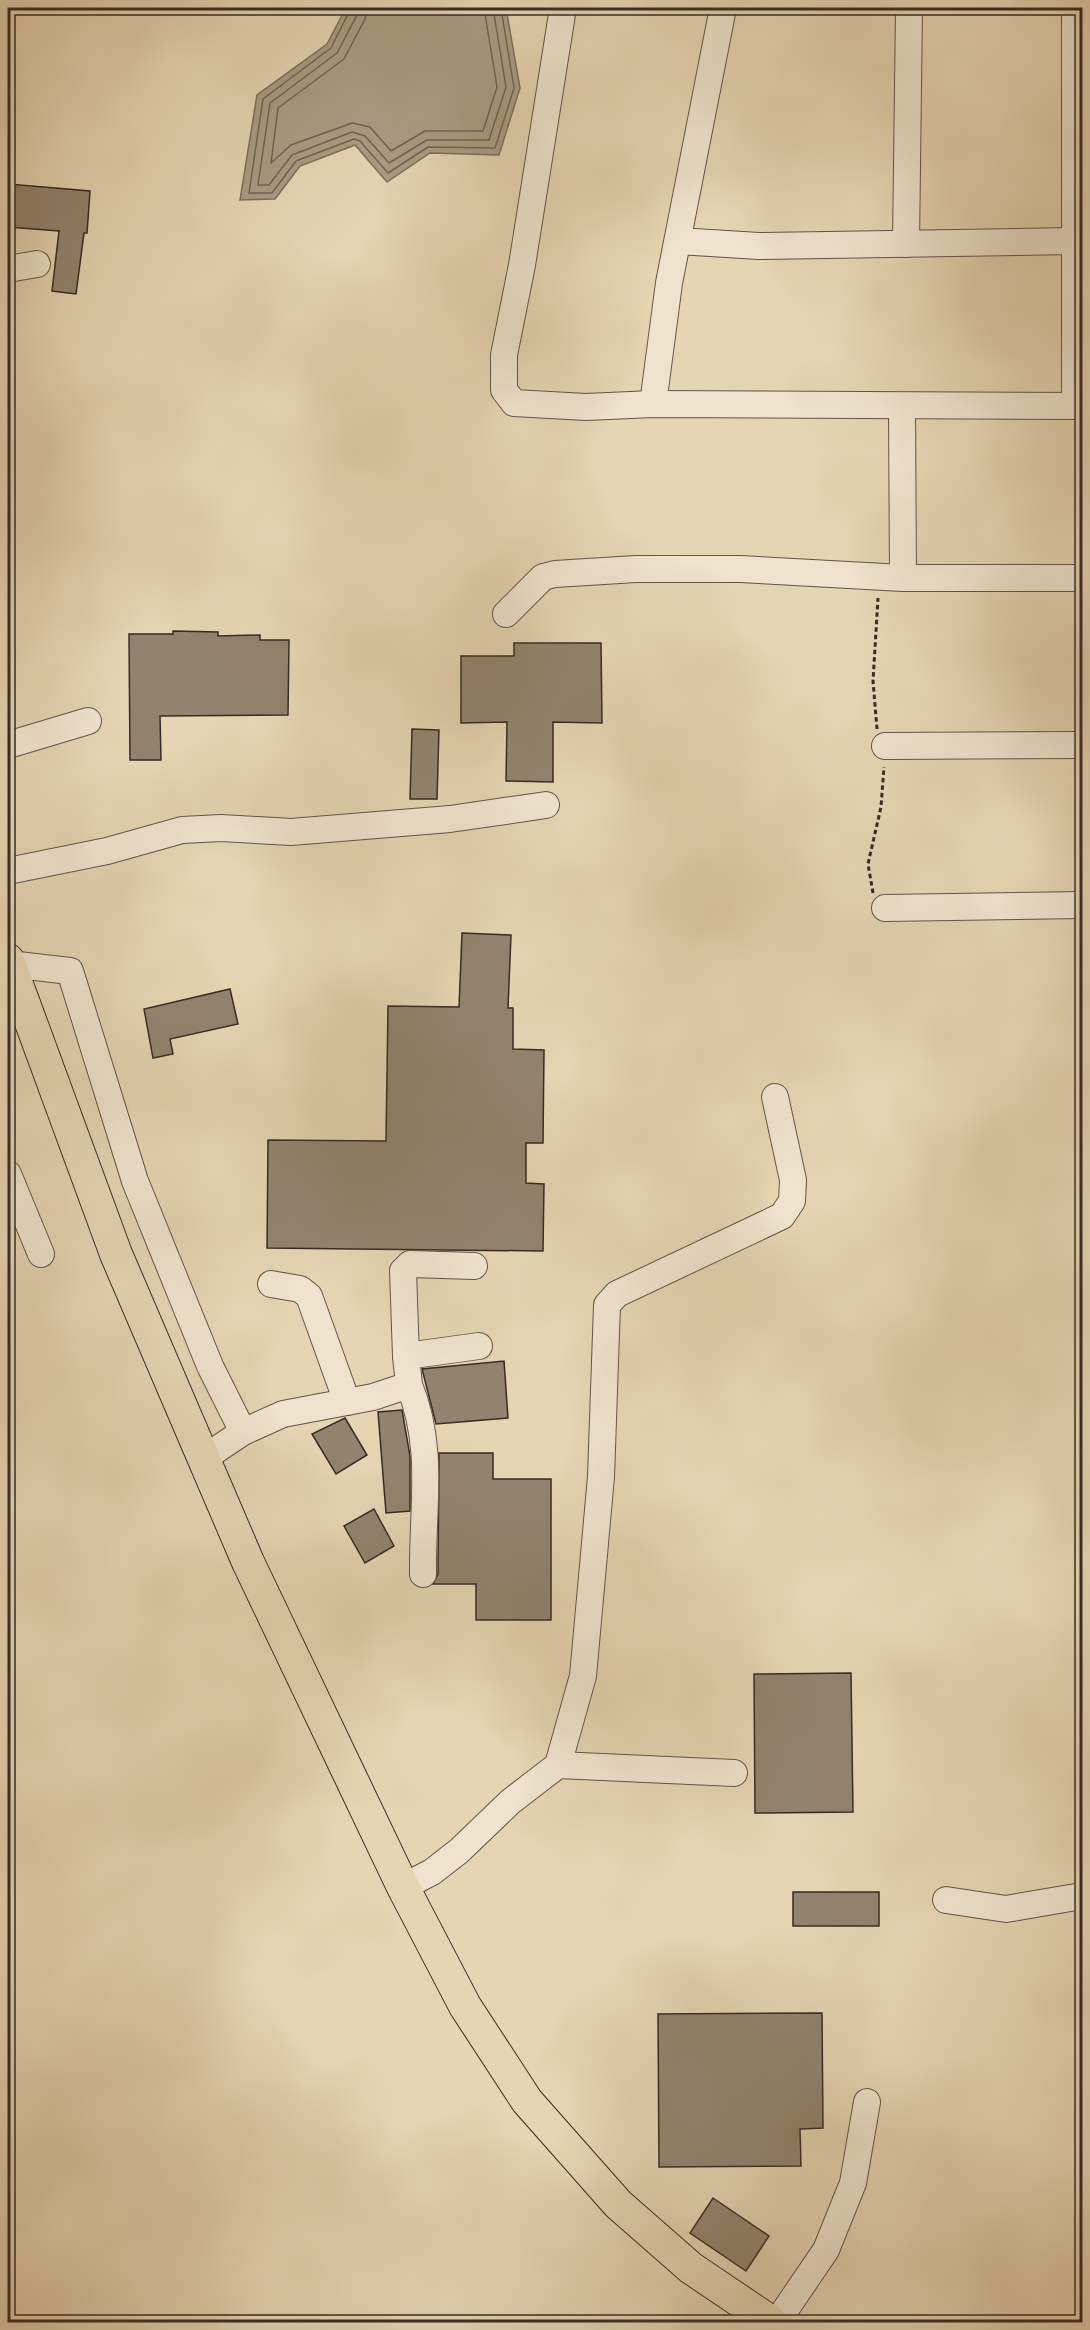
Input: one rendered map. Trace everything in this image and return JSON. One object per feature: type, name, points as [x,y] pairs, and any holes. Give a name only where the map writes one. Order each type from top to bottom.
[{"type":"main road","points":[[8,962],[116,1254],[248,1562],[403,1887],[465,2006],[527,2102],[618,2204],[691,2268],[771,2322]]},
{"type":"street","points":[[563,8],[522,265],[504,355],[504,390],[514,403],[532,406],[653,404],[902,407],[1079,406],[1075,241],[1075,8]]},
{"type":"street","points":[[653,404],[662,323],[723,8]]},
{"type":"street","points":[[906,243],[909,8]]},
{"type":"street","points":[[678,241],[759,246],[1075,241]]},
{"type":"street","points":[[8,269],[37,264]]},
{"type":"street","points":[[902,407],[903,578]]},
{"type":"street","points":[[506,614],[543,576],[555,574],[636,570],[740,569],[875,578],[1083,578]]},
{"type":"street","points":[[8,745],[88,721]]},
{"type":"street","points":[[885,746],[1083,745]]},
{"type":"street","points":[[8,871],[107,851],[182,830],[221,828],[291,832],[450,819],[546,805]]},
{"type":"street","points":[[885,908],[1083,906]]},
{"type":"street","points":[[8,962],[70,971],[135,1181],[210,1366],[243,1432]]},
{"type":"street","points":[[403,1887],[432,1872],[459,1851],[510,1802],[558,1766],[583,1676],[601,1477],[607,1305],[610,1298],[625,1290],[782,1216],[792,1201],[793,1180],[775,1097]]},
{"type":"street","points":[[8,1174],[41,1254]]},
{"type":"street","points":[[423,1574],[422,1522],[427,1462],[420,1411],[409,1385],[403,1271],[410,1263],[474,1266]]},
{"type":"street","points":[[271,1284],[300,1289],[309,1296],[347,1402]]},
{"type":"street","points":[[406,1356],[479,1346]]},
{"type":"street","points":[[204,1458],[243,1432],[283,1414],[347,1402],[409,1385]]},
{"type":"street","points":[[558,1766],[734,1773]]},
{"type":"street","points":[[946,1900],[1006,1909],[1083,1896]]},
{"type":"street","points":[[777,2322],[826,2250],[854,2183],[867,2102]]},
{"type":"path","points":[[875,578],[879,593],[873,644],[875,719],[885,746],[881,807],[868,864],[871,888],[885,908]]},
{"type":"water","points":[[346,8],[506,8],[520,88],[499,155],[430,153],[387,182],[355,145],[300,166],[275,199],[240,200],[257,95],[327,44]]},
{"type":"building","points":[[8,184],[90,191],[87,233],[84,233],[76,294],[52,291],[59,231],[8,227]]},
{"type":"building","points":[[173,631],[218,632],[218,636],[260,635],[260,640],[289,640],[288,715],[160,716],[161,760],[130,760],[129,634],[173,634]]},
{"type":"building","points":[[514,643],[601,643],[602,723],[553,722],[553,782],[506,781],[507,722],[461,723],[461,656],[514,656]]},
{"type":"building","points":[[412,729],[439,730],[437,799],[410,799]]},
{"type":"building","points":[[462,933],[511,935],[508,1008],[513,1008],[513,1049],[544,1050],[543,1143],[526,1143],[526,1183],[544,1184],[543,1251],[267,1248],[268,1140],[386,1141],[388,1006],[459,1007]]},
{"type":"building","points":[[230,989],[238,1024],[170,1039],[173,1054],[153,1058],[144,1009]]},
{"type":"building","points":[[504,1361],[508,1418],[436,1424],[422,1369]]},
{"type":"building","points":[[402,1410],[410,1456],[410,1511],[386,1513],[378,1412]]},
{"type":"building","points":[[345,1418],[367,1455],[336,1474],[312,1434]]},
{"type":"building","points":[[439,1453],[493,1453],[493,1479],[551,1479],[551,1620],[476,1620],[476,1584],[433,1584],[438,1574]]},
{"type":"building","points":[[374,1509],[394,1546],[365,1563],[344,1526]]},
{"type":"building","points":[[851,1673],[853,1812],[755,1813],[754,1674]]},
{"type":"building","points":[[793,1892],[879,1892],[879,1926],[793,1926]]},
{"type":"building","points":[[822,2013],[823,2128],[800,2129],[801,2166],[659,2167],[658,2014]]},
{"type":"building","points":[[713,2198],[769,2236],[746,2271],[690,2233]]}]
